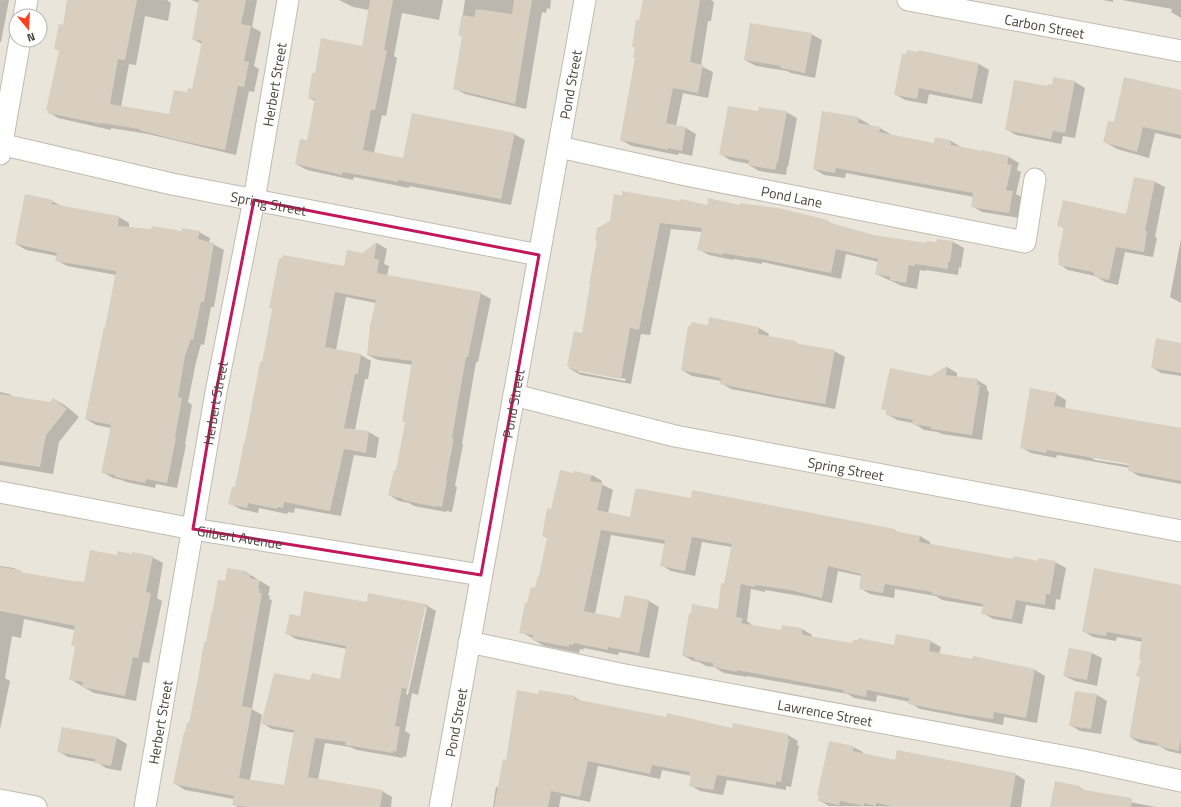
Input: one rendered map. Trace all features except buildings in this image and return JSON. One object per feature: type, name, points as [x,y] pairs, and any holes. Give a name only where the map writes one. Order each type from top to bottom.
[{"type":"street","name":"Herbert Street","points":[[145,807],[216,392],[254,200],[288,0]]},
{"type":"street","name":"Pond Street","points":[[440,807],[585,0]]},
{"type":"street","name":"Carbon Street","points":[[908,0],[1181,50]]},
{"type":"street","points":[[1,147],[19,48]]},
{"type":"street","name":"Spring Street","points":[[1,147],[172,184],[539,255]]},
{"type":"street","name":"Pond Lane","points":[[559,147],[686,175],[1025,242],[1035,180]]},
{"type":"street","name":"Spring Street","points":[[514,396],[675,436],[1181,531]]},
{"type":"street","name":"Gilbert Avenue","points":[[0,492],[193,529],[481,575]]},
{"type":"street","name":"Lawrence Street","points":[[469,642],[620,674],[1084,760],[1181,780]]},
{"type":"street","points":[[0,800],[36,807]]},
{"type":"highlighted area","points":[[254,200],[539,255],[481,575],[193,529],[216,392]]},
{"type":"shaded area","points":[[0,0],[1181,0],[1181,807],[0,807]]}]
